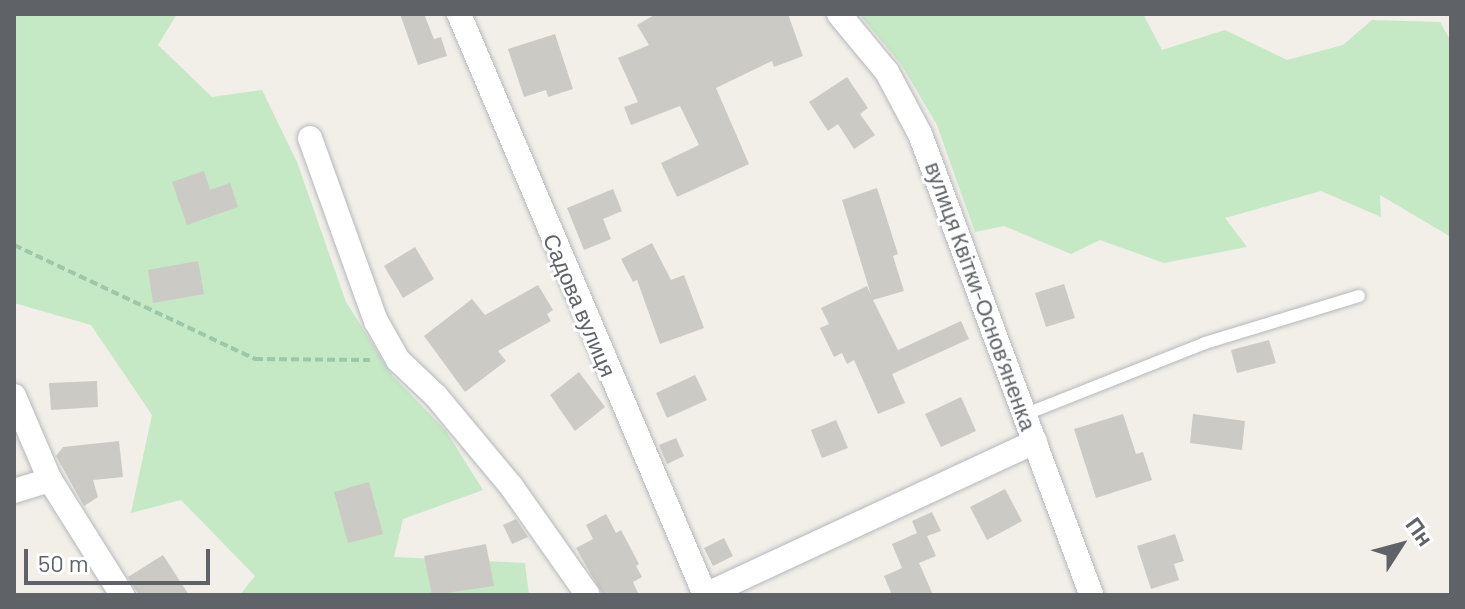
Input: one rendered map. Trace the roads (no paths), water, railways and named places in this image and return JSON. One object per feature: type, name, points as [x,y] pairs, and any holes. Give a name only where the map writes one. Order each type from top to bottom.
[{"type":"street","name":"Садова вулиця","points":[[459,14],[705,595]]},
{"type":"street","name":"вулиця Квітки-Основ’яненка","points":[[839,14],[887,72],[920,134],[1091,595]]},
{"type":"street","points":[[310,138],[376,321],[398,360],[436,396],[511,486],[588,595]]},
{"type":"street","points":[[14,396],[50,480],[122,595]]},
{"type":"street","points":[[705,595],[1035,442]]},
{"type":"street","points":[[14,491],[50,480]]},
{"type":"lane","points":[[1026,414],[1205,343],[1359,296]]}]
